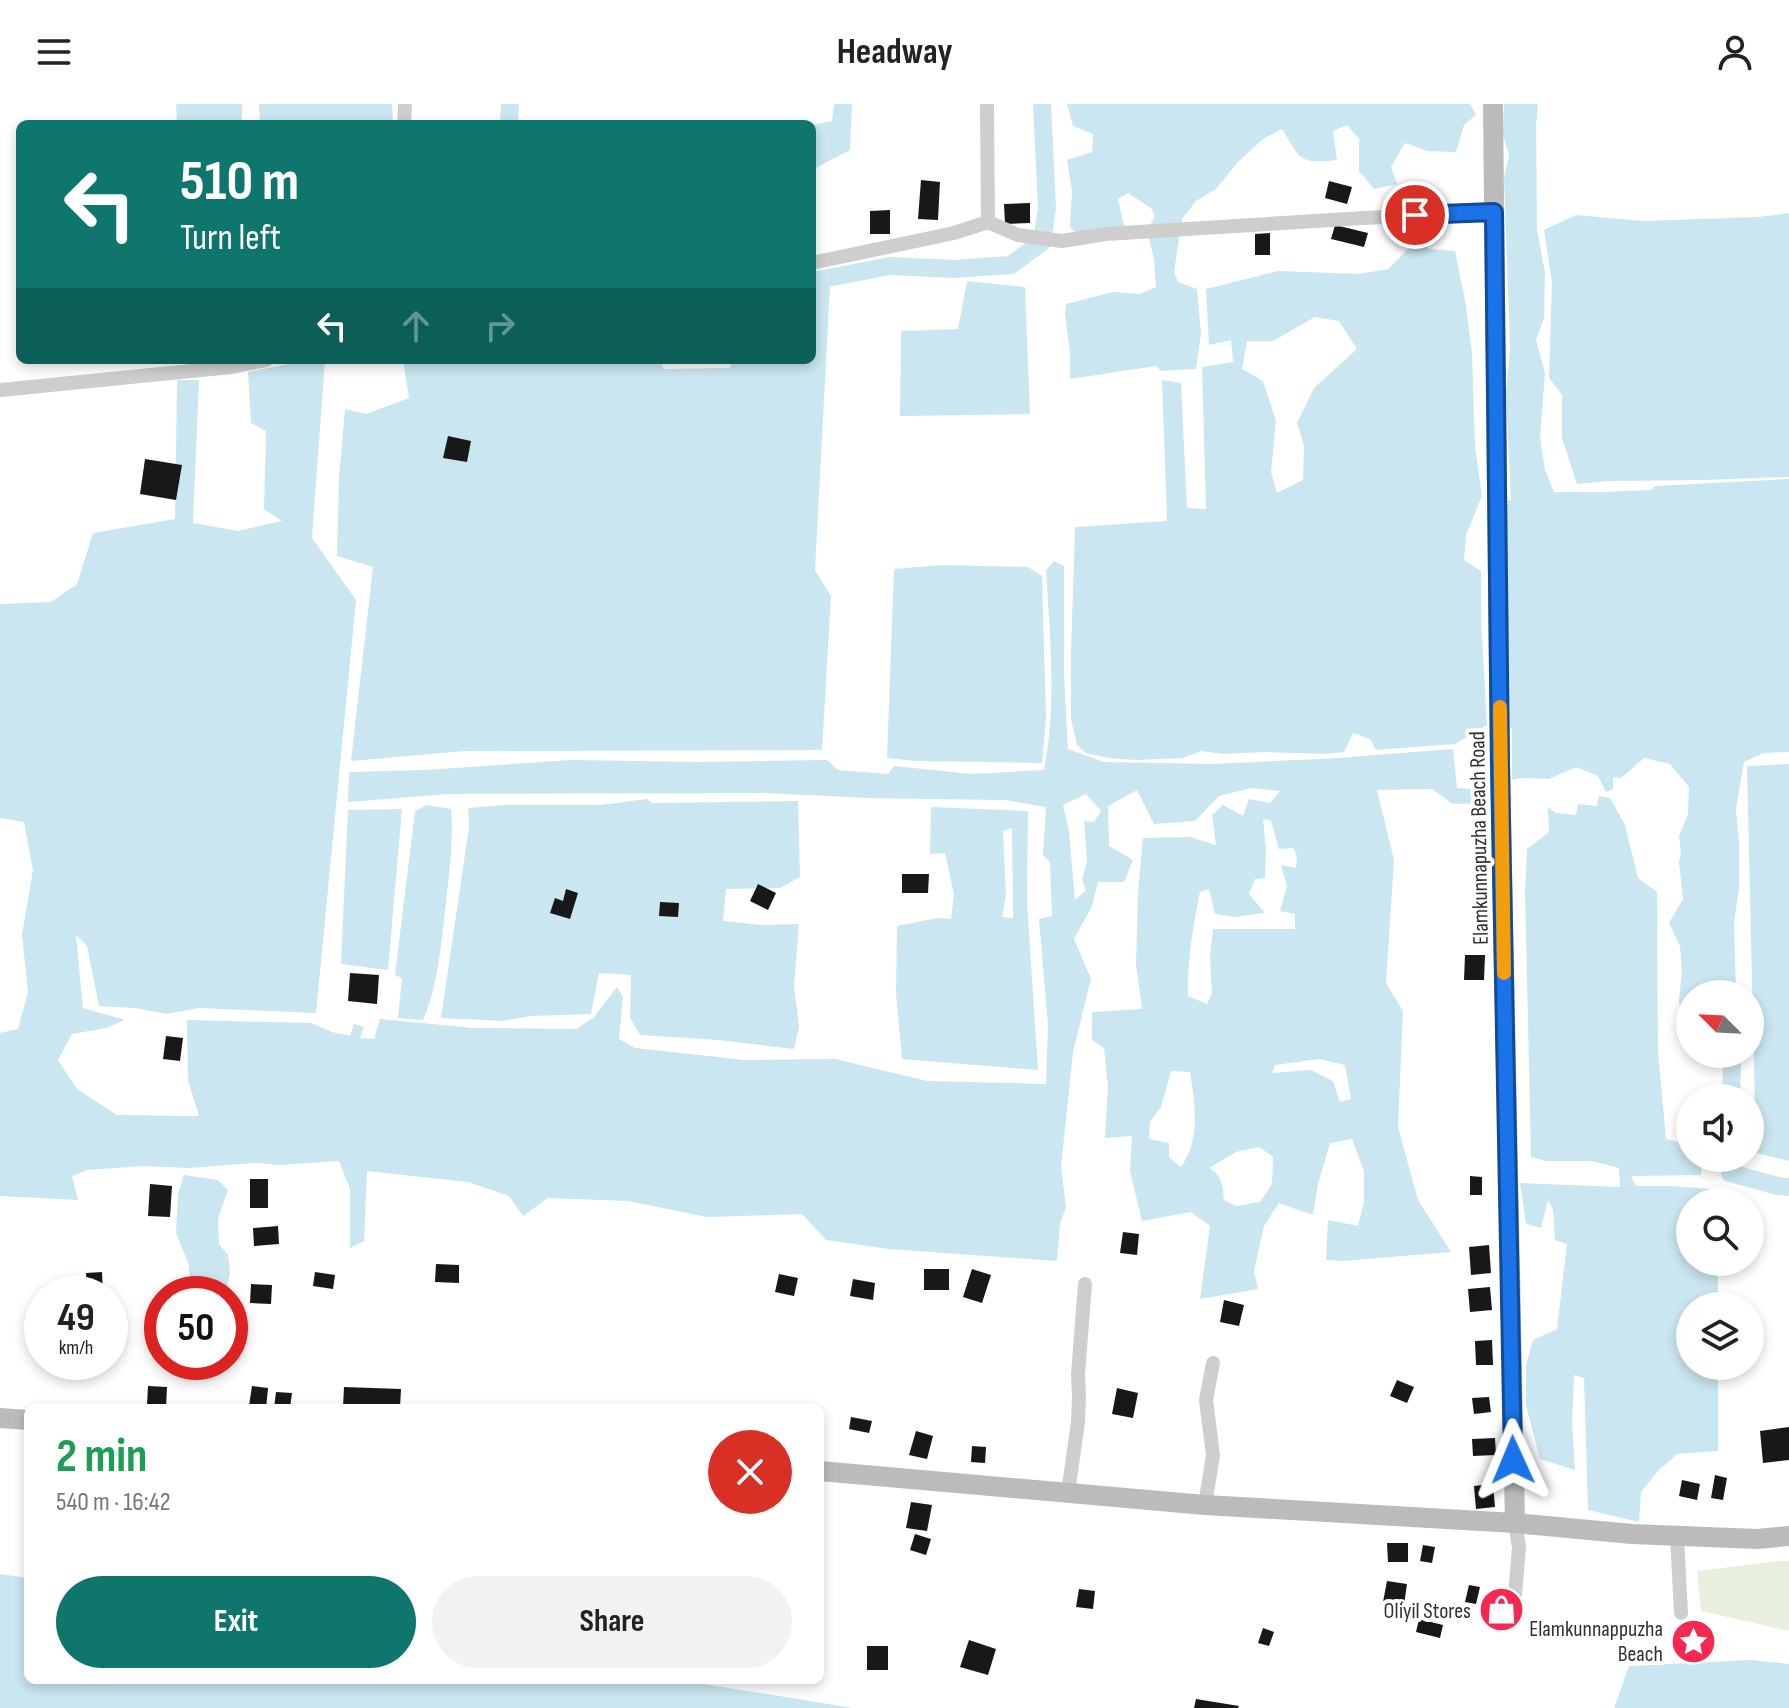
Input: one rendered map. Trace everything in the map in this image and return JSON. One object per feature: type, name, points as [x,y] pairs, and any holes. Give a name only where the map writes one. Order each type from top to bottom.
[{"type":"main road","name":"Elamkunnapuzha Beach Road","points":[[1493,104],[1501,782],[1515,1523]]},
{"type":"main road","points":[[0,1418],[24,1420]]},
{"type":"main road","points":[[824,1471],[1205,1505],[1515,1523],[1632,1534],[1757,1539],[1789,1536]]},
{"type":"street","points":[[987,104],[988,222]]},
{"type":"street","points":[[816,262],[954,233],[988,222],[1018,235],[1062,241],[1106,234],[1494,212]]},
{"type":"street","points":[[0,390],[246,364]]},
{"type":"street","points":[[1068,1493],[1078,1422],[1078,1374],[1085,1284]]},
{"type":"street","points":[[1205,1505],[1213,1455],[1206,1400],[1213,1363]]},
{"type":"street","points":[[1514,1607],[1519,1547],[1515,1523]]},
{"type":"street","points":[[1677,1537],[1681,1613]]},
{"type":"green space","points":[[1789,1561],[1789,1631],[1701,1611],[1697,1571]]},
{"type":"water","points":[[176,104],[242,104],[242,120],[177,120]]},
{"type":"water","points":[[259,104],[392,104],[393,120],[260,120]]},
{"type":"water","points":[[834,104],[852,104],[850,150],[816,168],[816,124],[832,121]]},
{"type":"water","points":[[1067,104],[1470,104],[1476,115],[1464,125],[1456,152],[1427,151],[1405,143],[1391,167],[1397,184],[1374,189],[1359,171],[1359,139],[1347,125],[1333,131],[1337,160],[1302,158],[1282,129],[1263,139],[1238,162],[1216,189],[1196,201],[1182,219],[1174,272],[1178,282],[1197,289],[1201,334],[1196,369],[1161,371],[1156,366],[1070,379],[1066,304],[1113,292],[1140,294],[1156,287],[1154,259],[1147,231],[1155,216],[1151,208],[1128,193],[1118,199],[1127,238],[1079,236],[1070,227],[1072,191],[1067,160],[1092,152],[1093,134],[1073,126]]},
{"type":"water","points":[[1504,104],[1538,104],[1534,148],[1520,199],[1535,218],[1545,273],[1544,318],[1536,340],[1545,373],[1540,437],[1545,470],[1554,492],[1651,490],[1655,486],[1789,479],[1789,752],[1764,753],[1744,762],[1736,809],[1739,889],[1734,922],[1736,980],[1681,980],[1680,946],[1669,923],[1683,899],[1679,836],[1688,814],[1689,787],[1670,764],[1644,758],[1621,778],[1613,777],[1613,789],[1606,792],[1598,776],[1576,767],[1549,779],[1512,780],[1512,729],[1505,725],[1507,501],[1511,500],[1506,394],[1510,349],[1504,177],[1509,155],[1503,135]]},
{"type":"water","points":[[1789,213],[1789,477],[1577,484],[1562,438],[1562,395],[1549,378],[1552,282],[1544,230],[1576,215],[1642,221]]},
{"type":"water","points":[[1412,236],[1430,249],[1455,251],[1466,305],[1472,354],[1475,447],[1482,496],[1466,535],[1464,560],[1481,571],[1487,725],[1455,744],[1376,750],[1370,739],[1353,733],[1344,752],[1326,754],[1223,754],[1201,751],[1182,758],[1136,760],[1086,753],[1077,745],[1071,719],[1075,527],[1167,521],[1162,380],[1181,383],[1187,508],[1206,509],[1202,367],[1233,362],[1231,340],[1209,345],[1206,289],[1278,271],[1359,274],[1388,269],[1408,249]],"holes":[[[1315,317],[1339,321],[1357,349],[1314,388],[1297,423],[1304,446],[1303,480],[1277,493],[1271,472],[1276,421],[1263,381],[1242,369],[1247,341],[1273,341]]]},
{"type":"water","points":[[967,281],[1025,287],[1030,414],[900,416],[901,331],[958,329]]},
{"type":"water","points":[[830,286],[815,570],[831,596],[822,750],[465,751],[351,761],[373,567],[337,556],[345,409],[366,414],[409,398],[404,364],[662,364],[663,369],[730,368],[731,364],[816,364],[816,288]]},
{"type":"water","points":[[289,364],[325,364],[312,538],[356,600],[316,1013],[199,1008],[166,1014],[99,1006],[87,946],[76,935],[83,1008],[125,1020],[106,1028],[72,1034],[58,1060],[77,1089],[117,1115],[199,1116],[188,1080],[187,1020],[311,1023],[350,1036],[354,1024],[364,1027],[360,1038],[374,1039],[380,1019],[473,1028],[576,1029],[594,1017],[617,987],[623,997],[619,1039],[635,1048],[745,1060],[835,1059],[927,1081],[1046,1084],[1048,1025],[1039,919],[1052,916],[1050,862],[1043,855],[1046,807],[1005,800],[764,793],[449,794],[348,802],[349,772],[571,760],[827,760],[838,770],[888,774],[894,766],[972,774],[1044,770],[1051,695],[1046,570],[1054,561],[1064,566],[1064,677],[1068,749],[1104,762],[1214,764],[1453,749],[1457,788],[1488,790],[1488,803],[1453,804],[1432,789],[1377,790],[1394,860],[1386,983],[1403,1011],[1398,1127],[1418,1200],[1451,1252],[1326,1260],[1328,1220],[1358,1226],[1364,1202],[1364,1171],[1352,1139],[1330,1143],[1313,1215],[1279,1203],[1264,1226],[1254,1271],[1258,1289],[1200,1299],[1210,1226],[1191,1212],[1142,1221],[1130,1171],[1132,1136],[1105,1138],[1108,1088],[1104,1048],[1092,1040],[1092,1012],[1142,1009],[1136,964],[1143,838],[1190,837],[1216,845],[1212,815],[1223,805],[1243,816],[1249,799],[1270,803],[1280,791],[1251,788],[1219,796],[1195,821],[1154,824],[1137,790],[1108,806],[1109,846],[1133,860],[1124,882],[1098,882],[1092,906],[1074,939],[1091,979],[1073,1052],[1061,1167],[1066,1207],[1060,1224],[1057,1261],[889,1249],[826,1240],[802,1214],[707,1217],[628,1201],[548,1198],[523,1216],[509,1196],[468,1182],[367,1171],[364,1241],[350,1248],[350,1189],[339,1161],[87,1170],[72,1176],[78,1200],[0,1196],[0,1033],[18,1029],[28,992],[22,935],[33,870],[24,822],[0,818],[0,604],[51,602],[77,584],[93,533],[175,519],[177,380],[199,380],[193,523],[238,531],[282,521],[264,509],[266,431],[251,423],[248,372]],"holes":[[[1086,794],[1101,811],[1094,822],[1084,821],[1087,861],[1082,880],[1086,890],[1075,900],[1069,831],[1063,805]],[[1263,819],[1271,821],[1279,849],[1293,848],[1297,856],[1296,868],[1281,865],[1287,886],[1280,911],[1295,914],[1295,929],[1213,929],[1210,956],[1212,993],[1207,1004],[1188,996],[1188,970],[1200,892],[1209,889],[1215,914],[1234,917],[1265,913],[1249,894],[1255,879],[1265,878]],[[1319,1059],[1345,1065],[1351,1099],[1340,1102],[1333,1081],[1311,1070],[1272,1073],[1275,1065]],[[1171,1071],[1190,1072],[1195,1109],[1194,1133],[1192,1145],[1181,1167],[1169,1157],[1169,1143],[1149,1139],[1150,1122],[1161,1107]],[[1259,1147],[1273,1157],[1272,1184],[1260,1202],[1236,1206],[1224,1200],[1219,1178],[1209,1168],[1236,1152]]]},
{"type":"water","points":[[941,565],[1028,567],[1042,576],[1046,718],[1042,763],[887,758],[894,569]]},
{"type":"water","points":[[1789,764],[1789,1161],[1764,1155],[1764,1084],[1754,1084],[1754,1068],[1764,1068],[1764,980],[1752,980],[1747,766]]},
{"type":"water","points":[[1599,796],[1610,798],[1625,825],[1638,878],[1657,892],[1658,1051],[1666,1139],[1676,1142],[1676,1172],[1701,1172],[1701,1175],[1631,1176],[1636,1186],[1698,1188],[1676,1188],[1676,1276],[1718,1276],[1718,1292],[1676,1292],[1676,1380],[1718,1380],[1718,1451],[1677,1454],[1658,1471],[1641,1492],[1639,1522],[1588,1510],[1584,1378],[1574,1375],[1572,1422],[1575,1470],[1540,1459],[1526,1405],[1526,1365],[1533,1340],[1557,1329],[1567,1244],[1555,1240],[1553,1210],[1548,1200],[1541,1228],[1526,1224],[1520,1183],[1620,1187],[1619,1168],[1591,1161],[1546,1161],[1531,1157],[1525,892],[1527,849],[1549,832],[1548,807],[1556,813],[1576,815],[1578,804],[1597,806]]},
{"type":"water","points":[[647,799],[652,803],[798,801],[800,877],[780,888],[726,889],[723,921],[763,925],[799,924],[794,986],[799,1027],[794,1049],[640,1035],[630,1018],[631,975],[599,973],[591,1014],[531,1016],[503,1021],[441,1018],[469,827],[468,808],[600,805]]},
{"type":"water","points":[[427,805],[451,809],[452,833],[439,963],[423,1020],[398,1018],[402,978],[395,975],[415,811]]},
{"type":"water","points":[[931,807],[1028,811],[1027,902],[1038,1070],[902,1059],[896,993],[897,926],[937,918],[951,919],[954,894],[945,853],[930,854]],"holes":[[[1012,828],[1013,918],[1002,917],[1006,895],[1003,831]]]},
{"type":"water","points":[[402,809],[388,970],[341,964],[348,810]]},
{"type":"water","points":[[184,1175],[218,1180],[228,1190],[218,1219],[219,1244],[228,1255],[229,1276],[189,1276],[189,1265],[176,1233],[178,1194]]},
{"type":"water","points":[[0,1574],[24,1577],[24,1684],[704,1684],[853,1708],[0,1708]]},
{"type":"water","points":[[1751,1660],[1789,1664],[1789,1708],[1614,1708],[1629,1666]]},
{"type":"building","points":[[921,180],[940,182],[938,220],[918,219]]},
{"type":"building","points":[[1329,181],[1352,187],[1347,204],[1325,198]]},
{"type":"building","points":[[1030,203],[1030,223],[1005,224],[1004,204]]},
{"type":"building","points":[[890,210],[890,234],[870,234],[870,211]]},
{"type":"building","points":[[1335,225],[1368,233],[1364,247],[1331,239]]},
{"type":"building","points":[[1270,233],[1270,255],[1255,255],[1255,234]]},
{"type":"building","points":[[448,436],[471,441],[467,462],[443,458]]},
{"type":"building","points":[[145,459],[182,465],[176,500],[140,494]]},
{"type":"building","points":[[902,874],[929,874],[928,893],[902,893]]},
{"type":"building","points":[[758,884],[776,893],[768,910],[750,901]]},
{"type":"building","points":[[566,889],[578,893],[570,919],[550,913],[555,898],[563,901]]},
{"type":"building","points":[[660,902],[679,903],[678,917],[659,916]]},
{"type":"building","points":[[1465,955],[1485,955],[1484,980],[1464,980]]},
{"type":"building","points":[[350,973],[379,975],[377,1004],[348,1001]]},
{"type":"building","points":[[166,1036],[183,1038],[180,1061],[163,1059]]},
{"type":"building","points":[[1470,1176],[1482,1177],[1482,1195],[1470,1195]]},
{"type":"building","points":[[250,1179],[268,1179],[268,1208],[250,1208]]},
{"type":"building","points":[[150,1184],[172,1186],[170,1217],[148,1216]]},
{"type":"building","points":[[278,1226],[279,1244],[254,1246],[253,1228]]},
{"type":"building","points":[[1123,1232],[1139,1234],[1137,1255],[1120,1253]]},
{"type":"building","points":[[1489,1245],[1491,1273],[1471,1275],[1469,1247]]},
{"type":"building","points":[[436,1264],[459,1265],[459,1283],[435,1282]]},
{"type":"building","points":[[924,1269],[949,1269],[949,1290],[924,1290]]},
{"type":"building","points":[[972,1269],[991,1275],[982,1303],[963,1297]]},
{"type":"building","points":[[102,1272],[102,1276],[86,1276],[86,1273]]},
{"type":"building","points":[[315,1272],[335,1275],[333,1289],[313,1286]]},
{"type":"building","points":[[779,1274],[798,1278],[794,1296],[775,1292]]},
{"type":"building","points":[[853,1279],[875,1283],[873,1300],[850,1296]]},
{"type":"building","points":[[251,1284],[272,1285],[271,1304],[250,1303]]},
{"type":"building","points":[[1490,1287],[1492,1310],[1470,1312],[1468,1289]]},
{"type":"building","points":[[1224,1300],[1244,1305],[1239,1326],[1220,1322]]},
{"type":"building","points":[[1492,1340],[1493,1365],[1476,1365],[1475,1341]]},
{"type":"building","points":[[1397,1380],[1414,1387],[1407,1403],[1390,1396]]},
{"type":"building","points":[[148,1386],[167,1387],[166,1404],[147,1404]]},
{"type":"building","points":[[252,1386],[268,1388],[266,1404],[249,1404]]},
{"type":"building","points":[[344,1387],[401,1389],[400,1404],[343,1404]]},
{"type":"building","points":[[1117,1388],[1138,1393],[1133,1418],[1112,1414]]},
{"type":"building","points":[[276,1392],[292,1393],[291,1404],[274,1404]]},
{"type":"building","points":[[1489,1397],[1491,1412],[1474,1414],[1472,1398]]},
{"type":"building","points":[[851,1417],[872,1421],[869,1433],[849,1429]]},
{"type":"building","points":[[1789,1427],[1789,1460],[1763,1463],[1760,1431]]},
{"type":"building","points":[[916,1431],[933,1436],[927,1459],[909,1455]]},
{"type":"building","points":[[1495,1438],[1496,1455],[1473,1456],[1472,1439]]},
{"type":"building","points":[[972,1446],[986,1447],[985,1463],[971,1462]]},
{"type":"building","points":[[1715,1475],[1727,1478],[1723,1500],[1711,1498]]},
{"type":"building","points":[[1682,1480],[1700,1484],[1697,1500],[1679,1496]]},
{"type":"building","points":[[1493,1484],[1495,1507],[1476,1509],[1474,1486]]},
{"type":"building","points":[[911,1502],[932,1505],[927,1531],[906,1528]]},
{"type":"building","points":[[915,1534],[931,1539],[926,1555],[910,1550]]},
{"type":"building","points":[[1387,1543],[1408,1543],[1408,1562],[1388,1562]]},
{"type":"building","points":[[1423,1545],[1435,1547],[1432,1563],[1420,1561]]},
{"type":"building","points":[[1387,1581],[1407,1584],[1404,1605],[1383,1602]]},
{"type":"building","points":[[1469,1585],[1480,1587],[1476,1604],[1465,1602]]},
{"type":"building","points":[[1079,1589],[1095,1591],[1093,1609],[1076,1607]]},
{"type":"building","points":[[1419,1619],[1443,1625],[1440,1638],[1416,1632]]},
{"type":"building","points":[[1263,1628],[1274,1632],[1269,1646],[1258,1643]]},
{"type":"building","points":[[969,1640],[996,1649],[988,1675],[960,1667]]},
{"type":"building","points":[[867,1646],[888,1646],[888,1670],[867,1670]]},
{"type":"building","points":[[1196,1699],[1239,1706],[1194,1708]]},
{"type":"waterway","points":[[509,120],[510,104]]},
{"type":"waterway","points":[[816,280],[890,266],[954,269],[1011,265],[1042,242],[1047,208],[1042,104]]},
{"type":"waterway","points":[[1527,104],[1528,233]]},
{"type":"waterway","points":[[1731,1084],[1732,1068]]},
{"type":"waterway","points":[[1730,1172],[1789,1187]]},
{"type":"slow traffic","points":[[1500,707],[1504,973]]},
{"type":"place","name":"Oliyil Stores","points":[[1502,1610]]},
{"type":"place","name":"Elamkunnappuzha Beach","points":[[1694,1641]]},
{"type":"route","points":[[1415,215],[1494,212],[1500,766],[1513,1460]]}]
